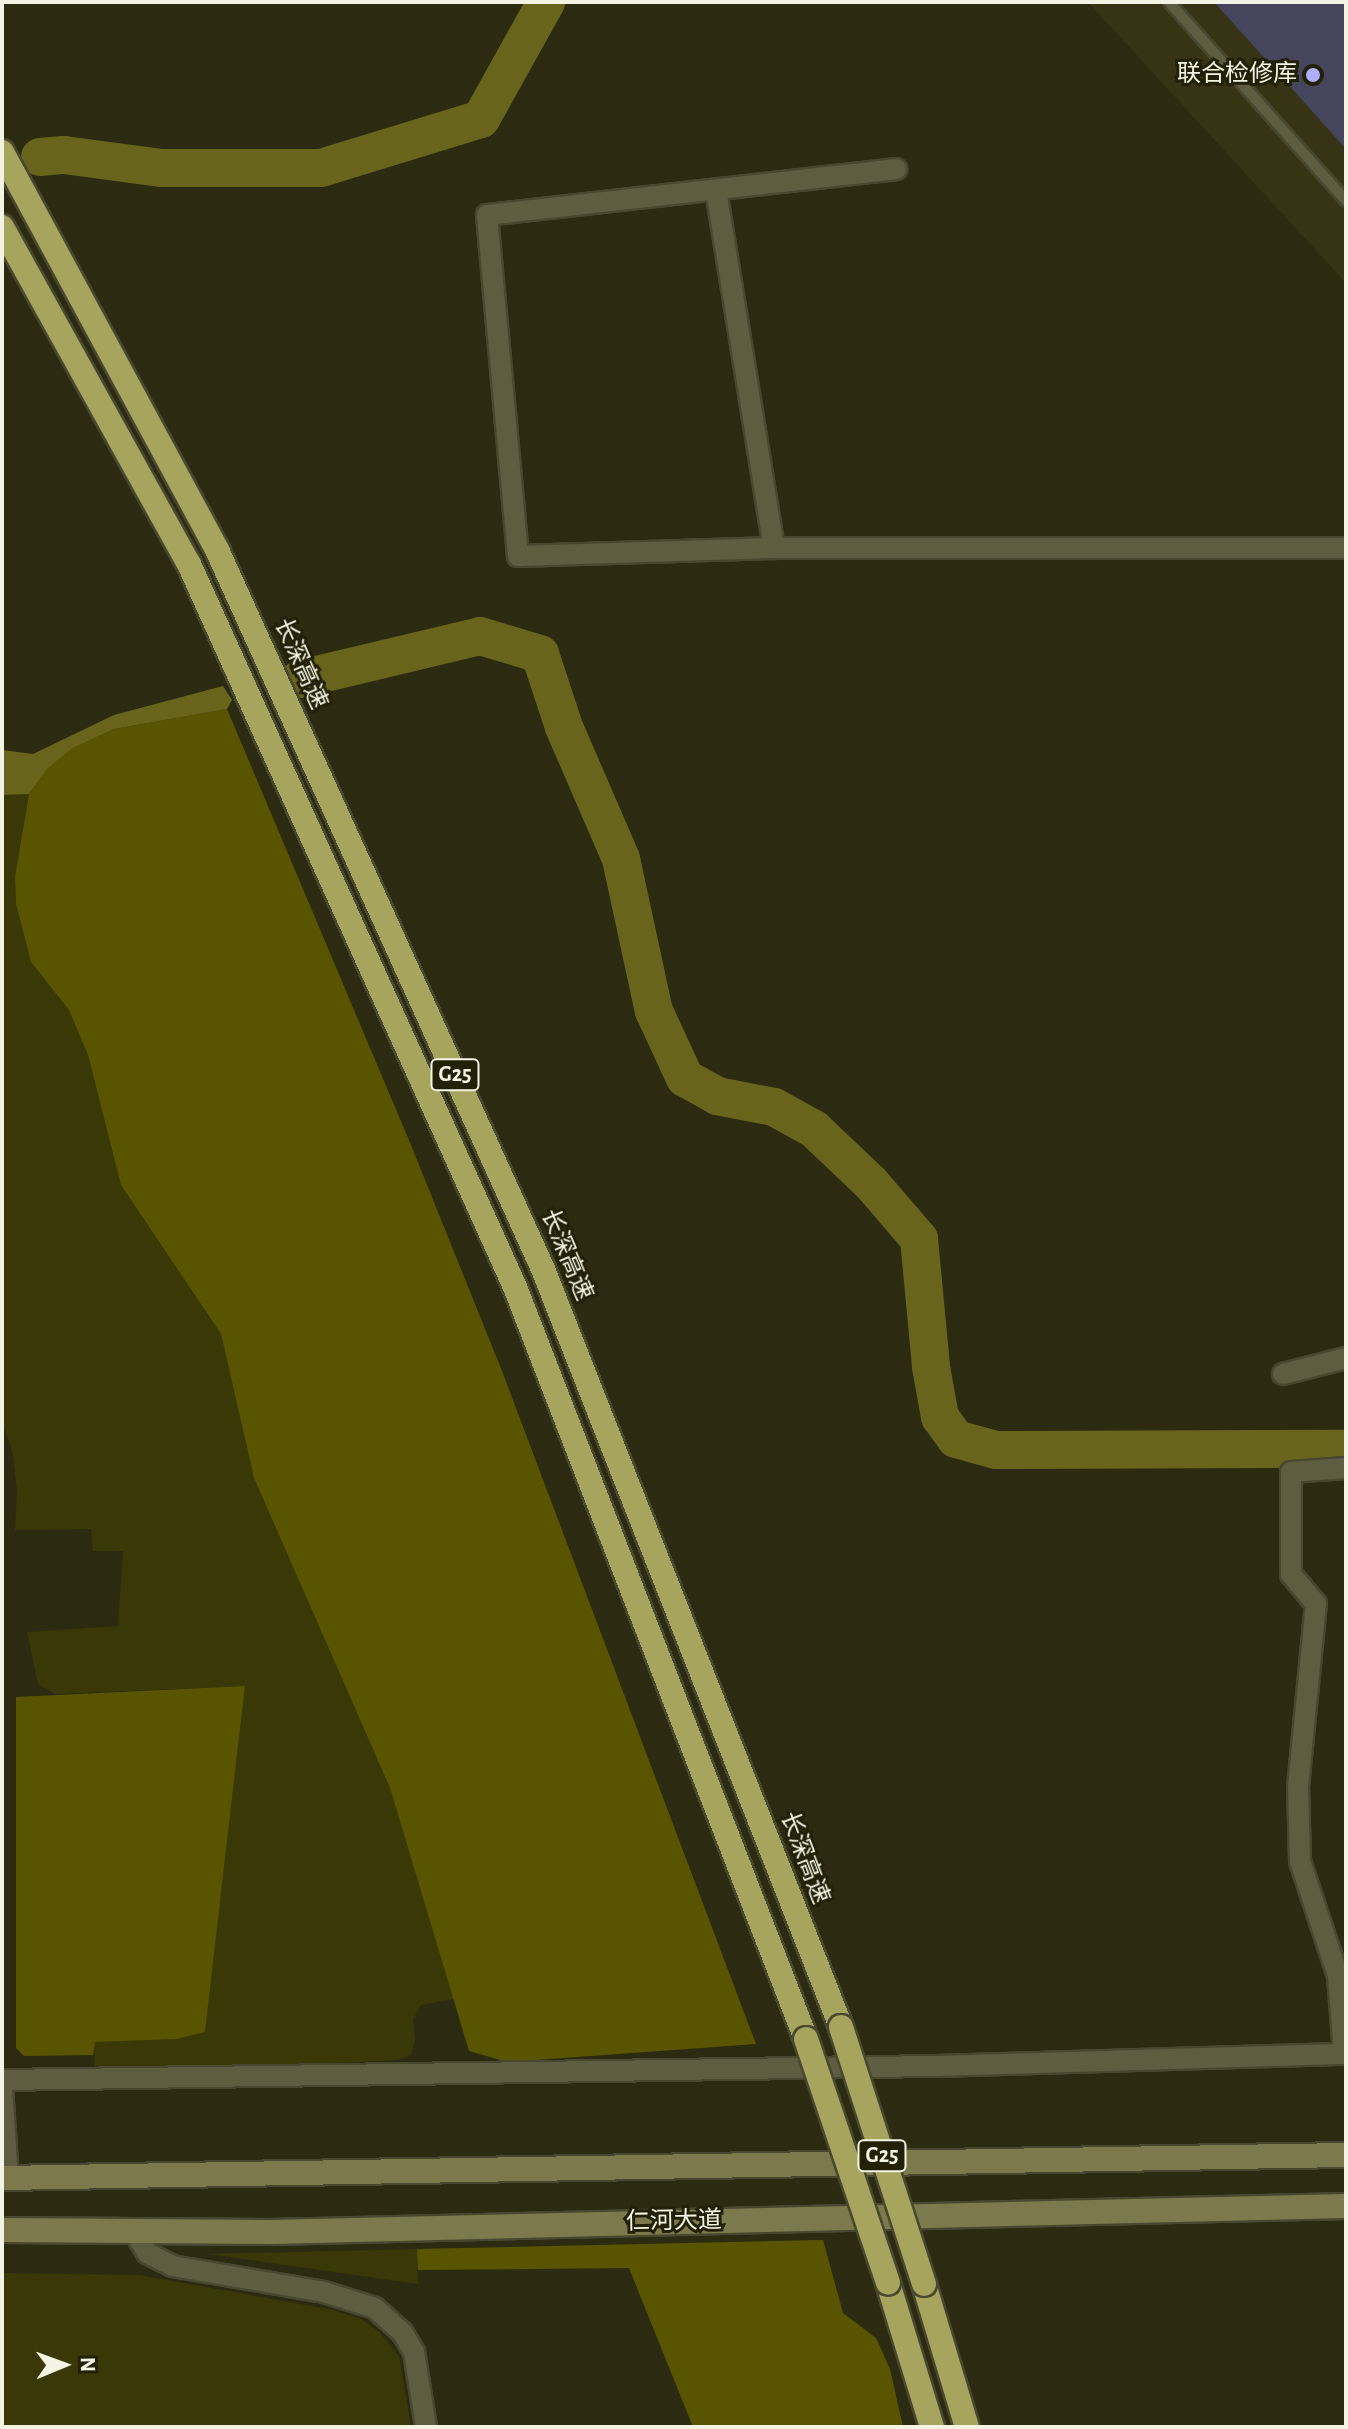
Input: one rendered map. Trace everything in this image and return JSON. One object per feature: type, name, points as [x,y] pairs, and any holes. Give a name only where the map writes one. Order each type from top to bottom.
[{"type":"highway","name":"长深高速","points":[[2,152],[218,552],[536,1255],[841,2027],[967,2427]]},
{"type":"highway","name":"G25","points":[[2,227],[189,564],[509,1273],[806,2039],[888,2283],[932,2427]]},
{"type":"main road","points":[[5,2178],[1346,2155]]},
{"type":"main road","name":"仁河大道","points":[[2,2230],[271,2232],[1346,2206]]},
{"type":"street","points":[[896,169],[487,215],[518,556],[774,548],[1346,548]]},
{"type":"street","points":[[716,190],[774,548]]},
{"type":"street","points":[[1283,1374],[1346,1358]]},
{"type":"street","points":[[5,2178],[2,2083],[938,2066],[1345,2054],[1338,1976],[1300,1861],[1298,1787],[1316,1604],[1291,1574],[1291,1472],[1346,1468]]},
{"type":"street","points":[[134,2231],[147,2253],[172,2266],[324,2292],[375,2308],[402,2332],[414,2352],[426,2427]]},
{"type":"lane","points":[[1169,2],[1346,201]]},
{"type":"shaded area","points":[[1088,2],[1346,2],[1346,283]]},
{"type":"shaded area","points":[[223,686],[232,700],[227,709],[114,729],[73,748],[47,769],[29,794],[2,795],[2,750],[33,754],[114,715]]},
{"type":"shaded area","points":[[227,709],[411,1145],[502,1371],[756,2044],[507,2062],[469,2051],[390,1788],[254,1478],[221,1334],[121,1185],[88,1055],[69,1010],[31,962],[16,904],[15,876],[29,794],[47,769],[73,748],[114,729]]},
{"type":"shaded area","points":[[29,794],[15,876],[16,904],[31,962],[69,1010],[88,1055],[121,1185],[221,1334],[254,1478],[390,1788],[454,1999],[421,2005],[413,2019],[415,2041],[411,2055],[396,2060],[95,2076],[94,2042],[177,2039],[205,2032],[245,1686],[55,1694],[38,1684],[27,1632],[118,1626],[123,1551],[93,1551],[91,1529],[15,1530],[17,1491],[13,1453],[2,1422],[2,795]]},
{"type":"shaded area","points":[[245,1686],[205,2032],[177,2039],[95,2042],[93,2055],[24,2056],[16,2048],[16,1697]]},
{"type":"shaded area","points":[[823,2240],[843,2313],[876,2338],[890,2369],[903,2427],[693,2427],[629,2268],[418,2270],[417,2249]]},
{"type":"shaded area","points":[[417,2249],[418,2284],[209,2254]]},
{"type":"shaded area","points":[[2,2273],[139,2275],[333,2310],[361,2319],[379,2332],[399,2356],[411,2427],[2,2427]]},
{"type":"building","name":"联合检修库","points":[[1214,2],[1346,2],[1346,149]]},
{"type":"waterway","points":[[40,157],[64,155],[162,168],[321,168],[481,119],[546,2]]},
{"type":"waterway","points":[[300,679],[480,636],[540,654],[564,727],[621,859],[654,1011],[685,1078],[717,1096],[774,1107],[814,1129],[871,1183],[919,1239],[931,1367],[940,1417],[956,1439],[996,1450],[1346,1449]]},
{"type":"place","name":"联合检修库","points":[[1313,75]]}]
